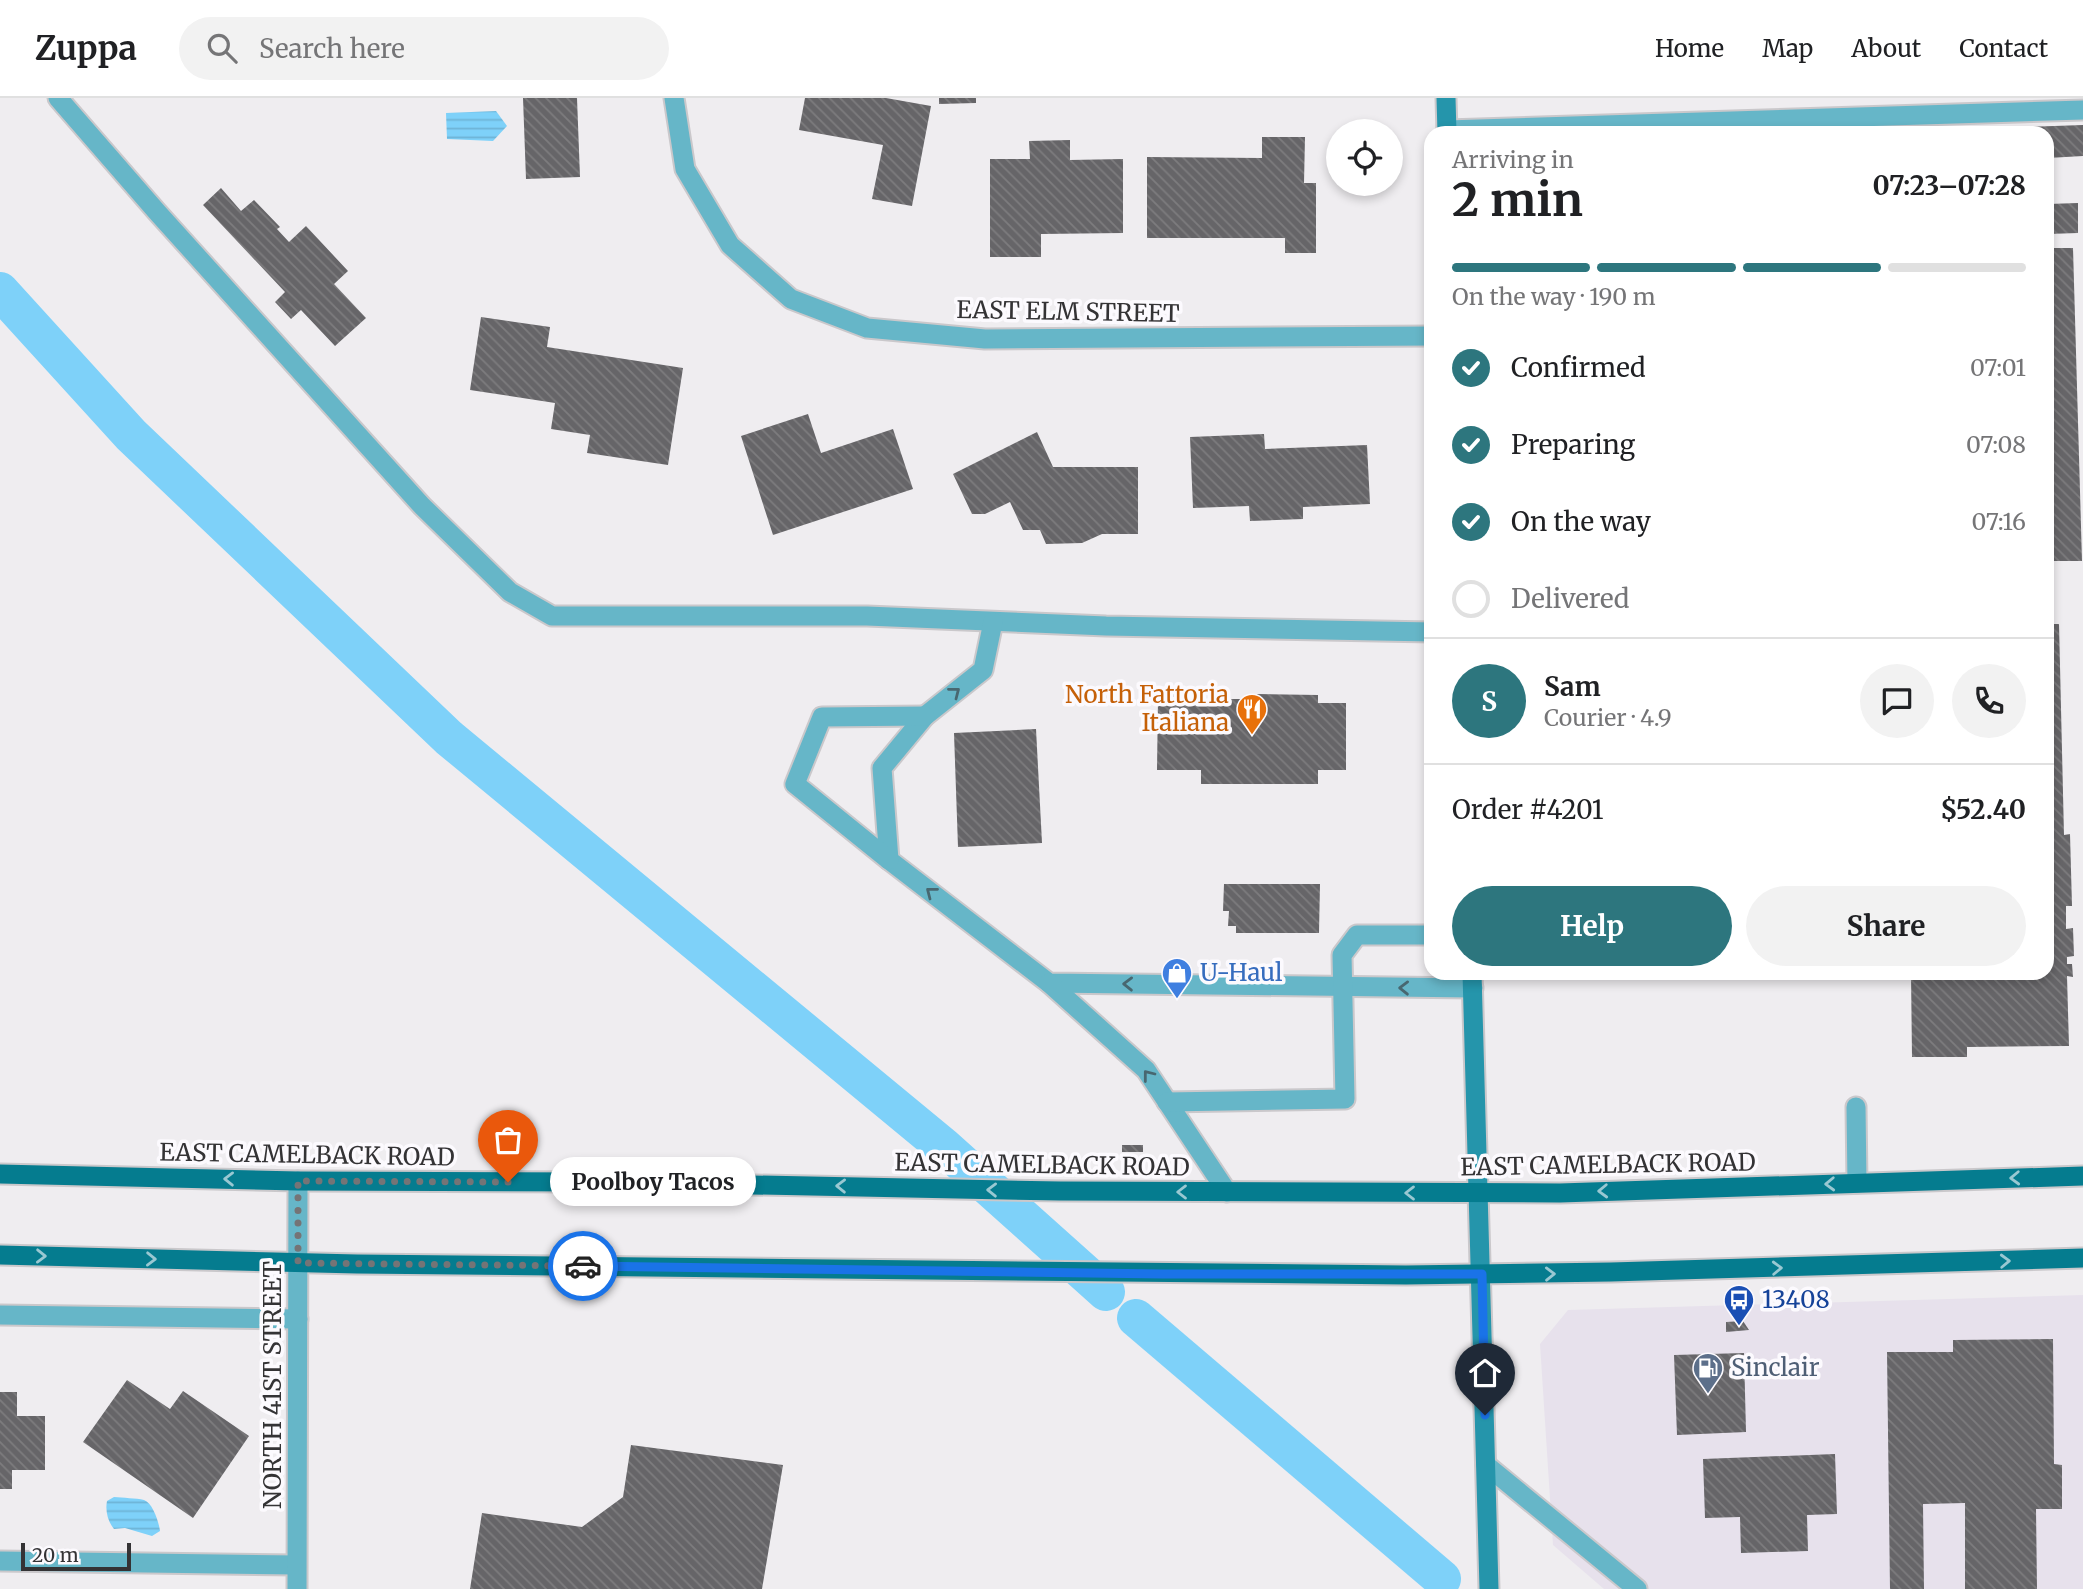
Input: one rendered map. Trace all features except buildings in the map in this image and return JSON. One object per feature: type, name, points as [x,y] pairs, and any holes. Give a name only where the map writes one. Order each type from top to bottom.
[{"type":"main road","points":[[1446,98],[1447,126]]},
{"type":"main road","points":[[1473,981],[1489,1589]]},
{"type":"main road","name":"EAST CAMELBACK ROAD","points":[[0,1174],[298,1181],[606,1182],[1060,1191],[1478,1193],[1560,1193],[2083,1176]]},
{"type":"main road","points":[[0,1255],[298,1263],[1163,1274],[1482,1274],[2083,1258]]},
{"type":"street","points":[[58,98],[422,506],[510,592],[552,617],[853,616],[1106,626],[1424,632]]},
{"type":"street","name":"EAST ELM STREET","points":[[674,98],[685,169],[730,245],[791,299],[867,328],[985,339],[1424,336]]},
{"type":"street","points":[[1620,126],[2083,110]]},
{"type":"street","points":[[889,860],[881,768],[925,716],[984,670],[993,622]]},
{"type":"street","points":[[925,716],[822,717],[795,784],[1049,983],[1146,1070],[1227,1192]]},
{"type":"street","points":[[1167,1102],[1345,1099],[1342,955],[1357,935],[1424,935]]},
{"type":"street","points":[[1049,983],[1343,987],[1473,981]]},
{"type":"street","points":[[1856,1107],[1857,1183]]},
{"type":"street","name":"NORTH 41ST STREET","points":[[297,1589],[298,1181]]},
{"type":"street","points":[[0,1315],[298,1320]]},
{"type":"street","points":[[1486,1465],[1637,1589]]},
{"type":"street","points":[[0,1561],[296,1566]]},
{"type":"shaded area","points":[[2083,1295],[2083,1589],[1604,1589],[1553,1545],[1540,1344],[1568,1310]]},
{"type":"water","points":[[496,111],[507,126],[493,141],[447,139],[446,113]]},
{"type":"water","points":[[114,1497],[147,1502],[155,1514],[160,1531],[152,1536],[125,1528],[114,1529],[106,1509],[107,1501]]},
{"type":"waterway","points":[[0,291],[131,435],[449,738],[944,1147],[1106,1292]]},
{"type":"waterway","points":[[1136,1318],[1442,1579]]},
{"type":"way so far","points":[[508,1182],[298,1181],[298,1263],[583,1266]]},
{"type":"place","name":"North Fattoria Italiana","points":[[1252,736]]},
{"type":"place","name":"U-Haul","points":[[1177,1000]]},
{"type":"place","name":"Poolboy Tacos","points":[[508,1182]]},
{"type":"place","name":"13408","points":[[1739,1327]]},
{"type":"place","name":"Sinclair","points":[[1708,1395]]},
{"type":"route","points":[[583,1266],[1163,1274],[1482,1274],[1485,1415]]}]
